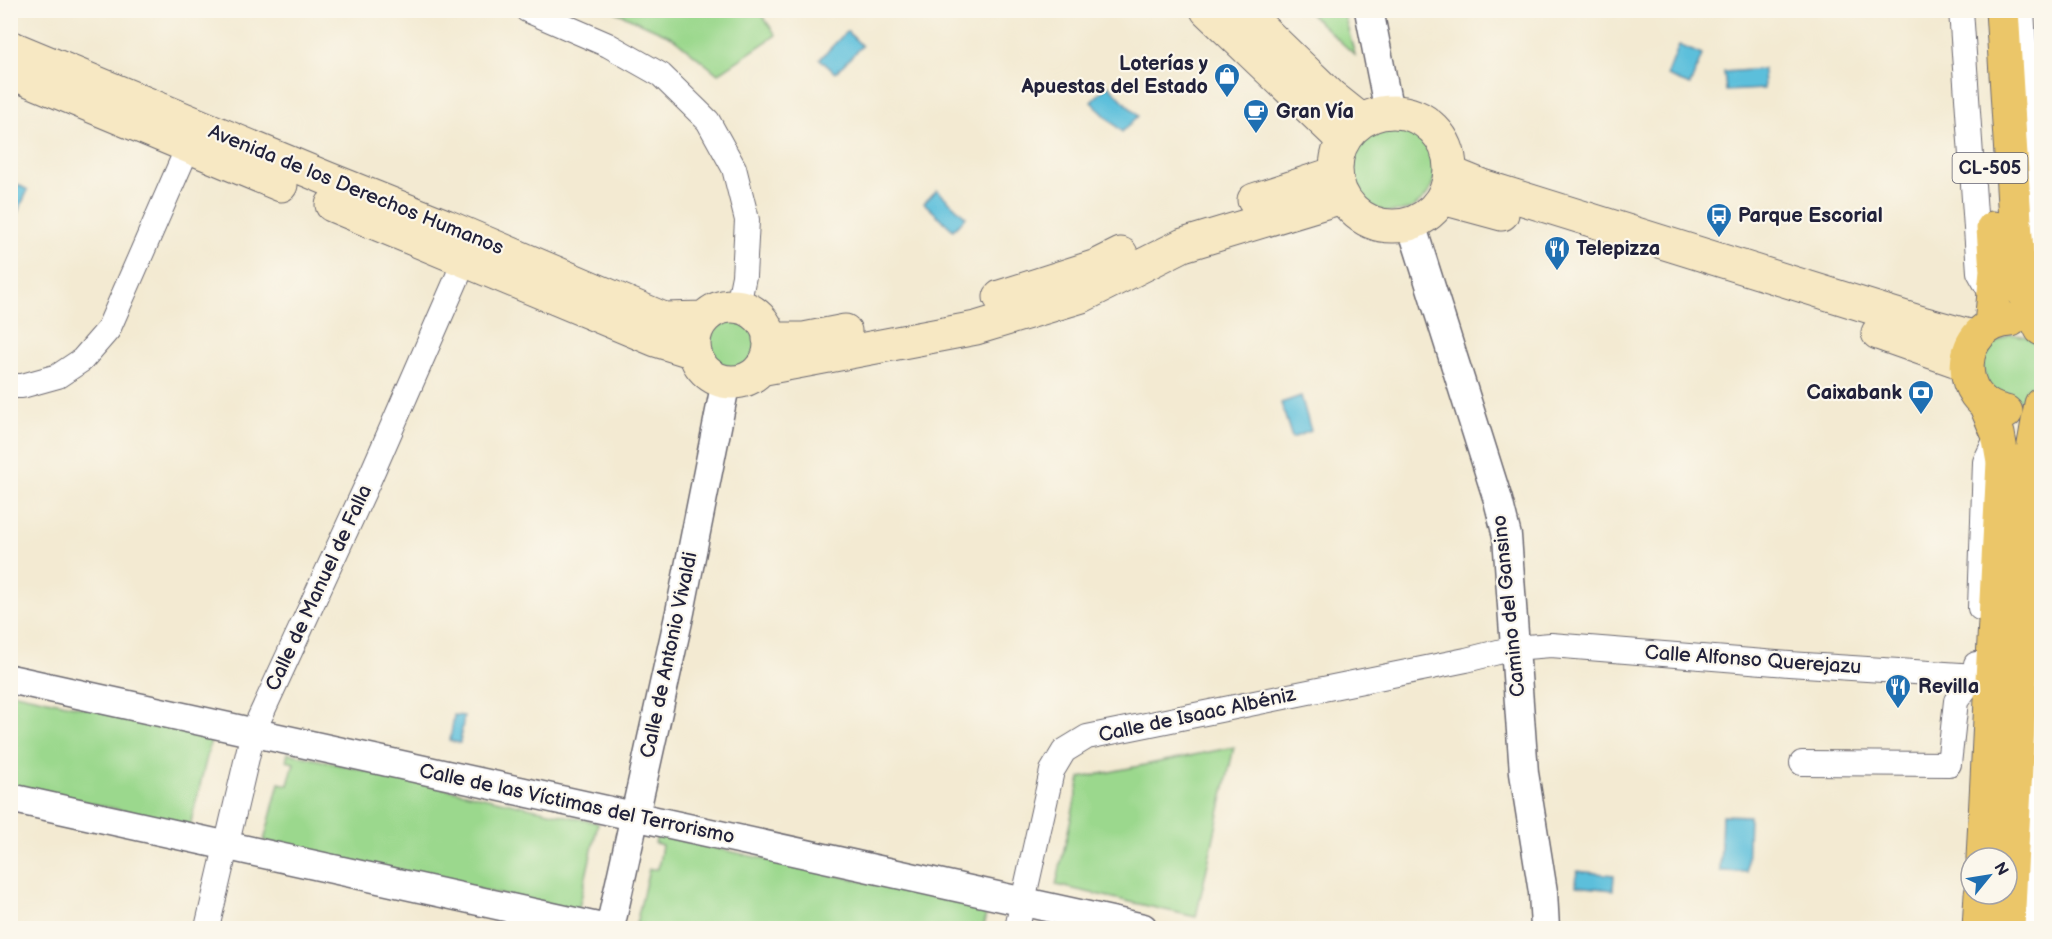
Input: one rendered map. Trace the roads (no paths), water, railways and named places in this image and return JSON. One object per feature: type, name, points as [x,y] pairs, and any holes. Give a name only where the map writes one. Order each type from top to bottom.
[{"type":"main road","points":[[1207,10],[1365,124]]},
{"type":"main road","points":[[1242,10],[1332,97],[1365,124]]},
{"type":"main road","name":"CL-505","points":[[1981,10],[1996,271],[1982,331],[1967,376],[1971,387],[1992,419],[2003,462],[1983,676],[1983,846]]},
{"type":"main road","name":"CL-505","points":[[2002,10],[2018,269],[2026,298]]},
{"type":"main road","name":"Avenida de los Derechos Humanos","points":[[10,47],[446,226],[664,319],[704,318]]},
{"type":"main road","name":"Avenida de los Derechos Humanos","points":[[10,72],[656,340],[694,352]]},
{"type":"main road","points":[[1405,113],[1420,119],[1443,141],[1448,156],[1446,185],[1429,214],[1410,224],[1384,226],[1372,223],[1350,208],[1339,185],[1337,156],[1365,124],[1405,113]]},
{"type":"main road","points":[[769,339],[804,339],[971,307],[1097,266],[1177,224],[1286,191],[1339,185]]},
{"type":"main road","points":[[760,369],[976,328],[1082,296],[1183,245],[1339,185]]},
{"type":"main road","points":[[1446,185],[1485,209],[1919,346],[1982,331],[2004,321],[2030,322],[2041,329]]},
{"type":"main road","points":[[2026,298],[2041,329]]},
{"type":"main road","points":[[738,306],[759,317],[766,327],[769,350],[760,369],[750,378],[737,382],[714,377],[705,371],[694,352],[694,340],[697,328],[704,318],[720,308],[738,306]]},
{"type":"main road","points":[[1992,419],[1999,411],[2013,414],[2028,411],[2040,415],[2031,462],[2008,928]]},
{"type":"main road","points":[[1979,928],[1980,906]]},
{"type":"street","points":[[527,10],[608,45],[661,75],[708,121],[734,168],[747,220],[744,276],[738,306]]},
{"type":"street","points":[[1365,124],[1369,10]]},
{"type":"street","points":[[1961,10],[1982,331]]},
{"type":"street","points":[[2022,10],[2037,268],[2026,298]]},
{"type":"street","points":[[10,386],[22,386],[58,376],[82,360],[108,330],[188,147]]},
{"type":"street","name":"Camino del Gansino","points":[[1410,224],[1498,500],[1507,536],[1524,773],[1543,892],[1545,928]]},
{"type":"street","name":"Calle de Manuel de Falla","points":[[207,928],[253,732],[365,489],[465,260]]},
{"type":"street","name":"Calle de Antonio Vivaldi","points":[[610,928],[680,612],[726,381]]},
{"type":"street","name":"Calle Alfonso Querejazu","points":[[1514,648],[1551,645],[1789,664],[1983,676]]},
{"type":"street","name":"Calle de Isaac Albéniz","points":[[1020,915],[1052,771],[1064,751],[1087,737],[1466,660],[1514,648]]},
{"type":"street","points":[[1802,763],[1949,764],[1956,701],[1983,676]]},
{"type":"street","name":"Calle de las Víctimas del Terrorismo","points":[[10,679],[634,816],[1020,915],[1143,928]]},
{"type":"street","points":[[2027,928],[2042,680]]},
{"type":"street","points":[[10,798],[602,928]]},
{"type":"water","points":[[847,31],[862,46],[835,73],[820,59]]},
{"type":"water","points":[[1679,45],[1702,55],[1690,85],[1667,76]]},
{"type":"water","points":[[1763,69],[1764,89],[1726,91],[1724,72]]},
{"type":"water","points":[[1108,85],[1138,116],[1122,132],[1091,102]]},
{"type":"water","points":[[11,181],[28,190],[10,226]]},
{"type":"water","points":[[937,190],[966,217],[953,230],[924,203]]},
{"type":"water","points":[[1301,396],[1311,431],[1292,438],[1281,403]]},
{"type":"water","points":[[454,715],[464,716],[460,743],[450,741]]},
{"type":"water","points":[[1722,815],[1749,816],[1747,872],[1720,871]]},
{"type":"water","points":[[1577,871],[1614,875],[1613,890],[1576,886]]},
{"type":"place","name":"Loterías y Apuestas del Estado","points":[[1227,99]]},
{"type":"place","name":"Gran Vía","points":[[1256,135]]},
{"type":"place","name":"Parque Escorial","points":[[1719,239]]},
{"type":"place","name":"Telepizza","points":[[1557,272]]},
{"type":"place","name":"Caixabank","points":[[1921,416]]},
{"type":"place","name":"Revilla","points":[[1898,710]]}]
